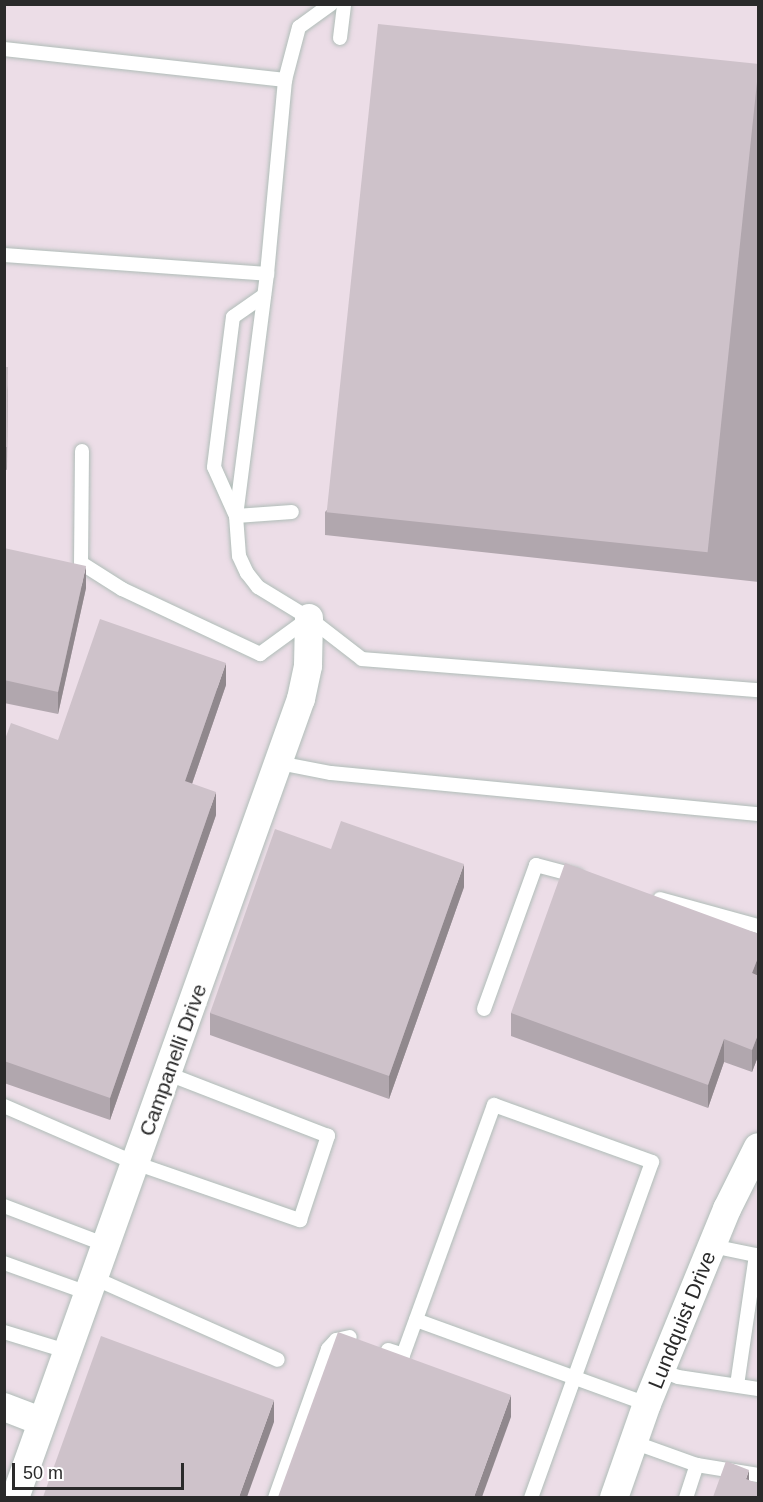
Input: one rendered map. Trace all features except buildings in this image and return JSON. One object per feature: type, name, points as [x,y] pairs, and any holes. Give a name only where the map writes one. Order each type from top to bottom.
[{"type":"street","name":"Campanelli Drive","points":[[15,1497],[279,763],[305,684],[309,618]]},
{"type":"street","name":"Lundquist Drive","points":[[614,1497],[647,1404],[712,1246],[736,1189],[759,1147]]},
{"type":"street","points":[[4,1407],[41,1421]]},
{"type":"lane","points":[[331,4],[299,27],[285,80],[267,274],[236,516],[239,556],[247,573],[258,587],[309,618],[362,659],[759,690]]},
{"type":"lane","points":[[340,38],[344,4]]},
{"type":"lane","points":[[4,49],[285,80]]},
{"type":"lane","points":[[4,255],[267,274]]},
{"type":"lane","points":[[236,516],[214,467],[232,317],[264,295]]},
{"type":"lane","points":[[82,451],[81,563],[122,589],[260,654],[309,618]]},
{"type":"lane","points":[[236,516],[292,512]]},
{"type":"lane","points":[[279,763],[331,773],[759,814]]},
{"type":"lane","points":[[484,1009],[536,865],[592,880]]},
{"type":"lane","points":[[647,896],[759,926]]},
{"type":"lane","points":[[4,1106],[135,1163],[300,1220],[327,1136],[168,1074]]},
{"type":"lane","points":[[275,1497],[328,1349],[341,1337],[369,1343],[403,1355],[494,1104],[652,1162],[531,1497]]},
{"type":"lane","points":[[4,1206],[106,1245]]},
{"type":"lane","points":[[712,1246],[756,1255],[737,1385]]},
{"type":"lane","points":[[4,1263],[91,1285],[278,1360]]},
{"type":"lane","points":[[416,1320],[647,1404]]},
{"type":"lane","points":[[4,1332],[66,1351]]},
{"type":"lane","points":[[661,1371],[678,1377],[759,1389]]},
{"type":"lane","points":[[633,1442],[698,1465],[759,1475]]},
{"type":"lane","points":[[686,1497],[698,1465]]}]
